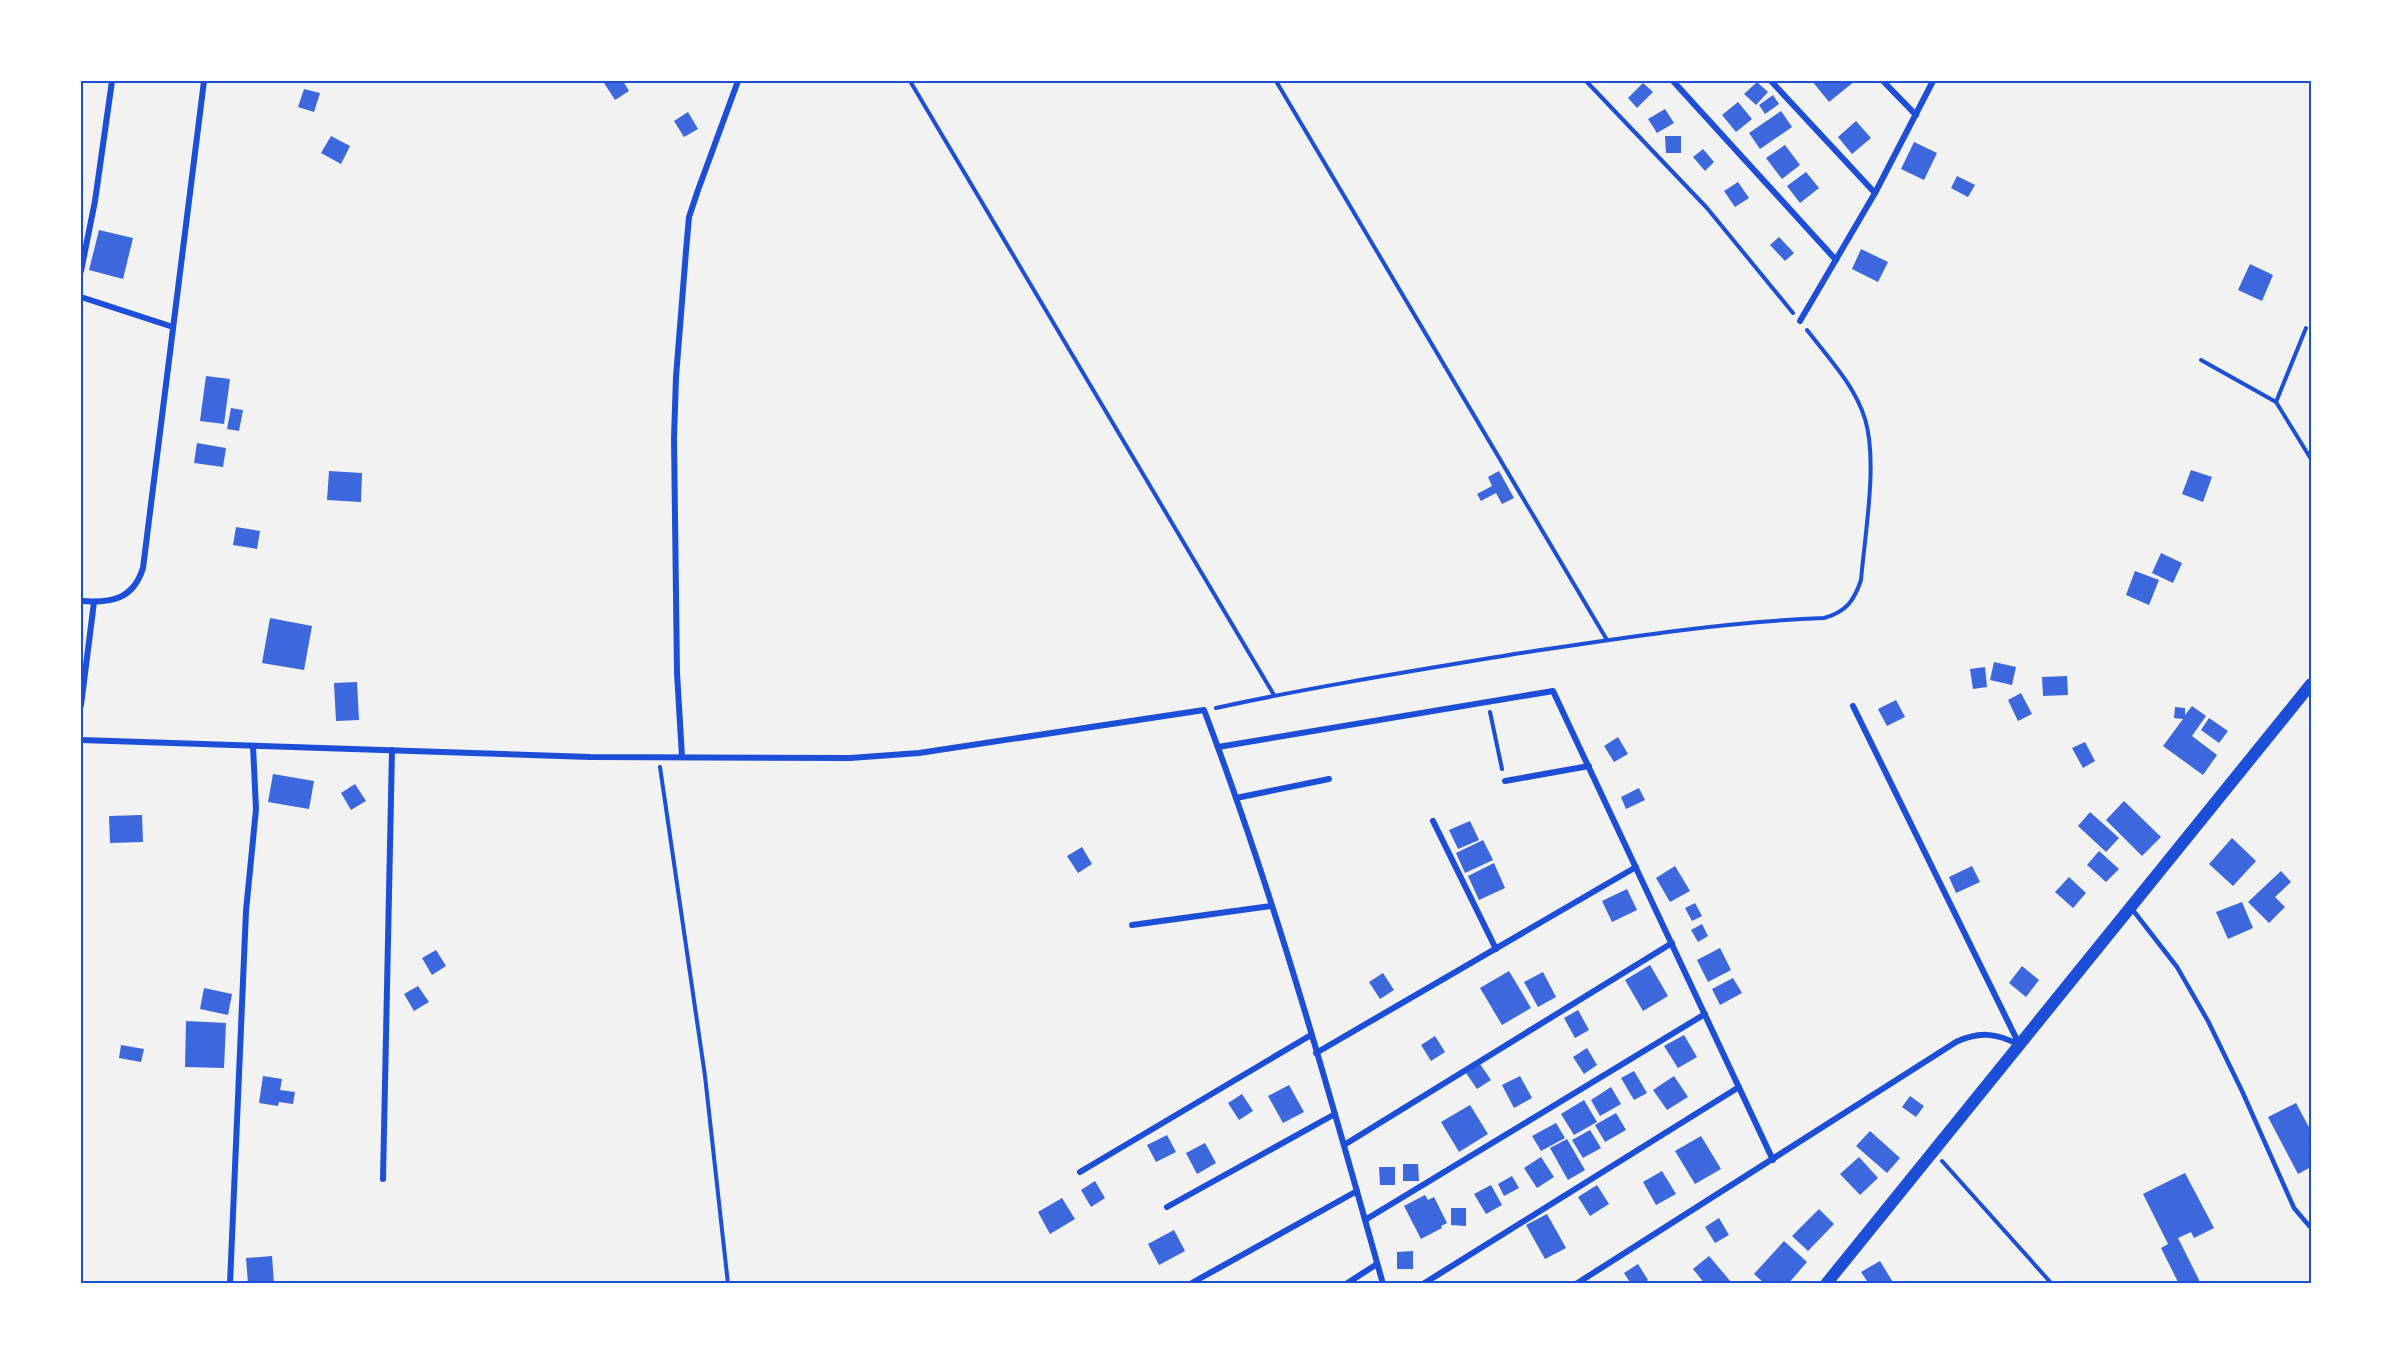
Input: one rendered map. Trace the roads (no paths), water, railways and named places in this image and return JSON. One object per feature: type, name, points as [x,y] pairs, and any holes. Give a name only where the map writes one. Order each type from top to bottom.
[{"type":"main road","points":[[1826,1284],[2311,684]]},
{"type":"street","points":[[81,271],[95,201],[112,81]]},
{"type":"street","points":[[81,601],[94,602],[122,597],[139,580],[143,568],[204,81]]},
{"type":"street","points":[[682,757],[674,569],[675,376],[690,217],[738,81]]},
{"type":"street","points":[[1673,81],[1836,260]]},
{"type":"street","points":[[1771,81],[1875,193]]},
{"type":"street","points":[[1883,81],[1916,115]]},
{"type":"street","points":[[1800,321],[1875,193],[1933,81]]},
{"type":"street","points":[[81,297],[173,327]]},
{"type":"street","points":[[81,705],[94,602]]},
{"type":"street","points":[[1218,747],[1553,691],[1773,1160]]},
{"type":"street","points":[[1853,706],[2019,1045]]},
{"type":"street","points":[[81,740],[658,758],[850,758],[919,753],[1204,710],[1236,798],[1271,906],[1335,1114],[1383,1284]]},
{"type":"street","points":[[230,1284],[246,911],[256,809],[253,746]]},
{"type":"street","points":[[383,1179],[392,750]]},
{"type":"street","points":[[1505,781],[1589,766]]},
{"type":"street","points":[[1236,798],[1329,779]]},
{"type":"street","points":[[1433,821],[1496,949]]},
{"type":"street","points":[[1316,1053],[1636,867]]},
{"type":"street","points":[[1132,925],[1271,906]]},
{"type":"street","points":[[1344,1145],[1672,943]]},
{"type":"street","points":[[1365,1220],[1705,1014]]},
{"type":"street","points":[[1576,1284],[1969,1036],[1988,1033],[2003,1036],[2019,1045]]},
{"type":"street","points":[[1080,1172],[1311,1035]]},
{"type":"street","points":[[1423,1284],[1739,1087]]},
{"type":"street","points":[[1167,1207],[1335,1114]]},
{"type":"street","points":[[1190,1284],[1357,1191]]},
{"type":"street","points":[[1346,1284],[1377,1264]]},
{"type":"lane","points":[[2130,906],[2177,967],[2208,1021],[2294,1208],[2311,1228]]}]
